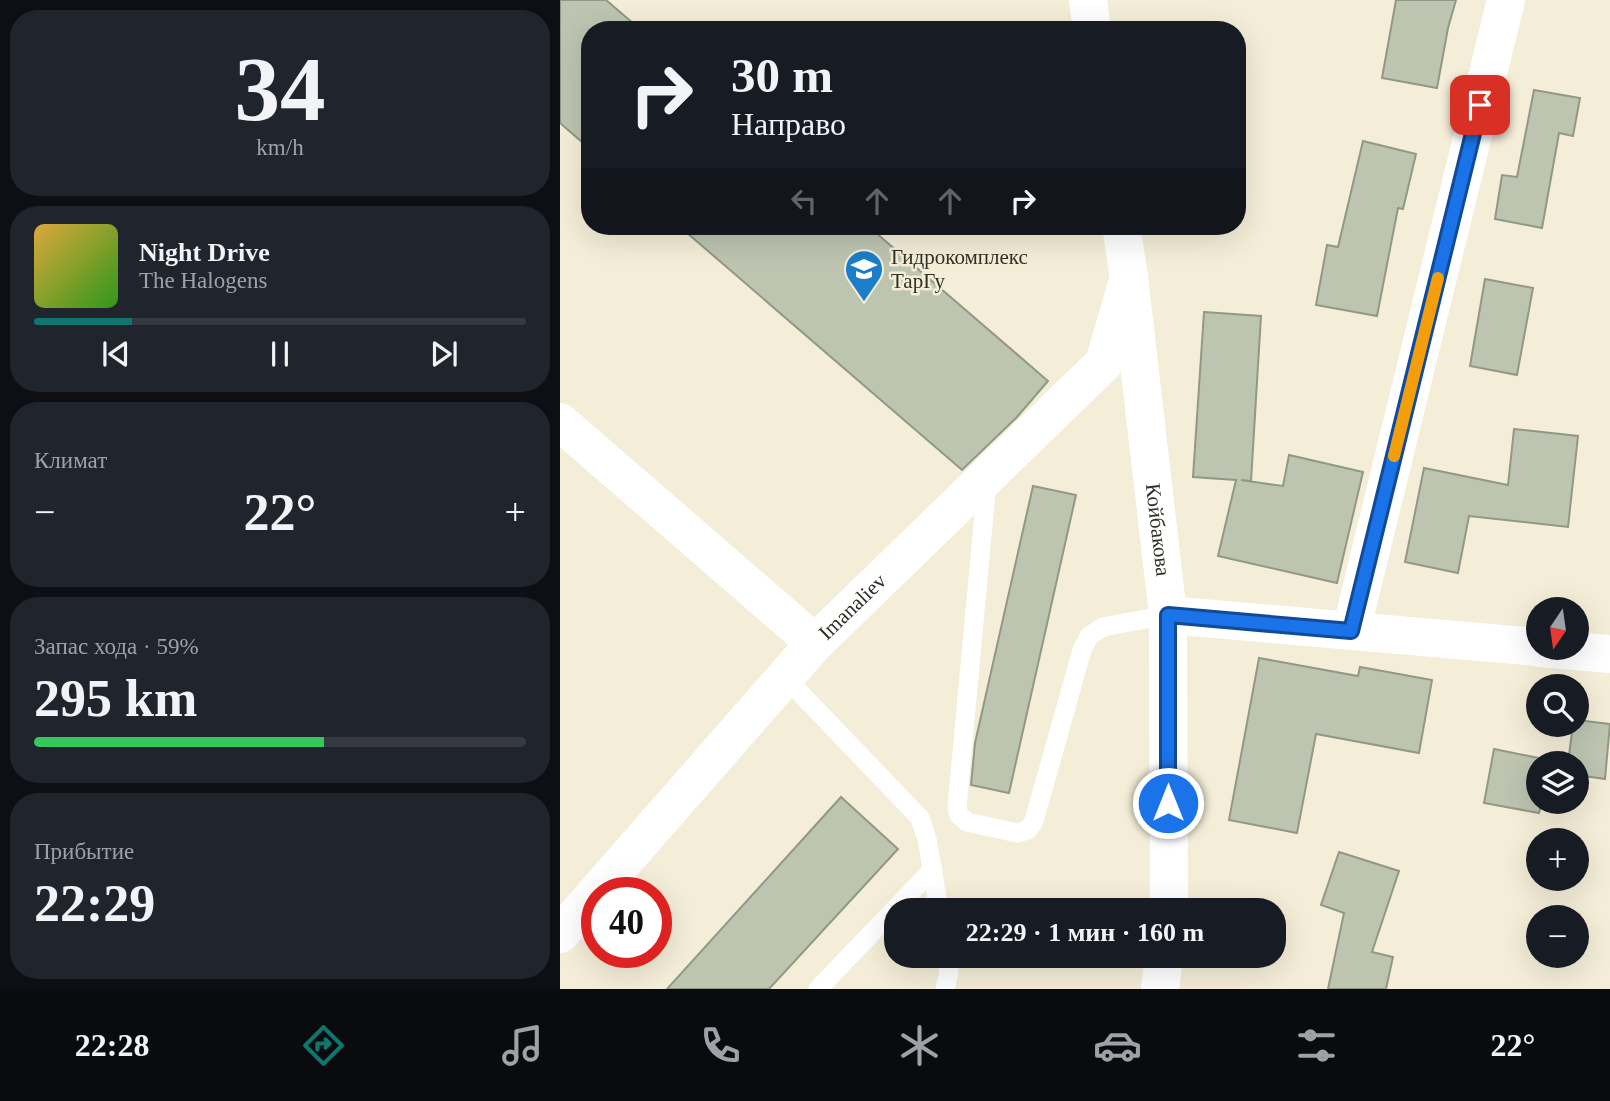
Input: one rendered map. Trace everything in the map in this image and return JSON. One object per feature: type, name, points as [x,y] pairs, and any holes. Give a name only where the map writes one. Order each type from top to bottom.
[{"type":"street","points":[[1088,0],[1091,21]]},
{"type":"street","points":[[1351,631],[1506,0]]},
{"type":"street","name":"Койбакова","points":[[1122,235],[1168,615],[1169,898]]},
{"type":"street","name":"Imanaliev","points":[[560,934],[815,643],[1104,363],[1129,277]]},
{"type":"street","points":[[560,422],[815,643]]},
{"type":"street","points":[[1168,615],[1526,646]]},
{"type":"street","points":[[1589,652],[1610,654]]},
{"type":"street","points":[[1160,989],[1163,968]]},
{"type":"lane","points":[[988,475],[957,807],[959,816],[967,822],[1017,833],[1028,830],[1034,821],[1082,650],[1089,636],[1103,627],[1168,615]]},
{"type":"lane","points":[[785,677],[920,818],[927,839],[937,898]]},
{"type":"lane","points":[[818,989],[933,869]]},
{"type":"lane","points":[[945,989],[948,968]]},
{"type":"building","points":[[560,0],[606,0],[630,21],[581,21],[581,141],[560,123]]},
{"type":"building","points":[[1396,0],[1456,0],[1437,88],[1382,78]]},
{"type":"building","points":[[1534,90],[1580,98],[1573,136],[1559,133],[1542,228],[1495,219],[1502,175],[1517,177]]},
{"type":"building","points":[[1363,141],[1416,154],[1403,209],[1398,208],[1377,316],[1316,305],[1327,245],[1338,247]]},
{"type":"building","name":"Гидрокомплекс ТарГу","points":[[689,235],[878,235],[1048,381],[1017,417],[962,470]]},
{"type":"building","points":[[1485,279],[1533,288],[1517,375],[1470,366]]},
{"type":"building","points":[[1204,312],[1261,316],[1251,481],[1241,480],[1283,486],[1289,455],[1363,472],[1337,583],[1218,556],[1236,480],[1193,477]]},
{"type":"building","points":[[1514,429],[1578,436],[1568,527],[1469,516],[1458,573],[1405,562],[1424,468],[1508,485]]},
{"type":"building","points":[[1033,486],[1076,495],[1009,793],[971,785],[975,743]]},
{"type":"building","points":[[1259,658],[1358,676],[1360,667],[1432,680],[1419,753],[1316,734],[1297,833],[1229,820]]},
{"type":"building","points":[[1589,721],[1610,724],[1605,779],[1589,777],[1589,751],[1570,751],[1571,737],[1589,737]]},
{"type":"building","points":[[1494,749],[1526,755],[1526,811],[1484,803]]},
{"type":"building","points":[[841,797],[898,849],[769,989],[667,989]]},
{"type":"building","points":[[1339,852],[1399,871],[1372,952],[1393,957],[1386,989],[1328,989],[1344,913],[1321,905]]},
{"type":"slow traffic","points":[[1394,456],[1438,278]]},
{"type":"place","name":"Гидрокомплекс ТарГу","points":[[864,303]]},
{"type":"route","points":[[1168,803],[1168,615],[1351,631],[1480,105]]}]
